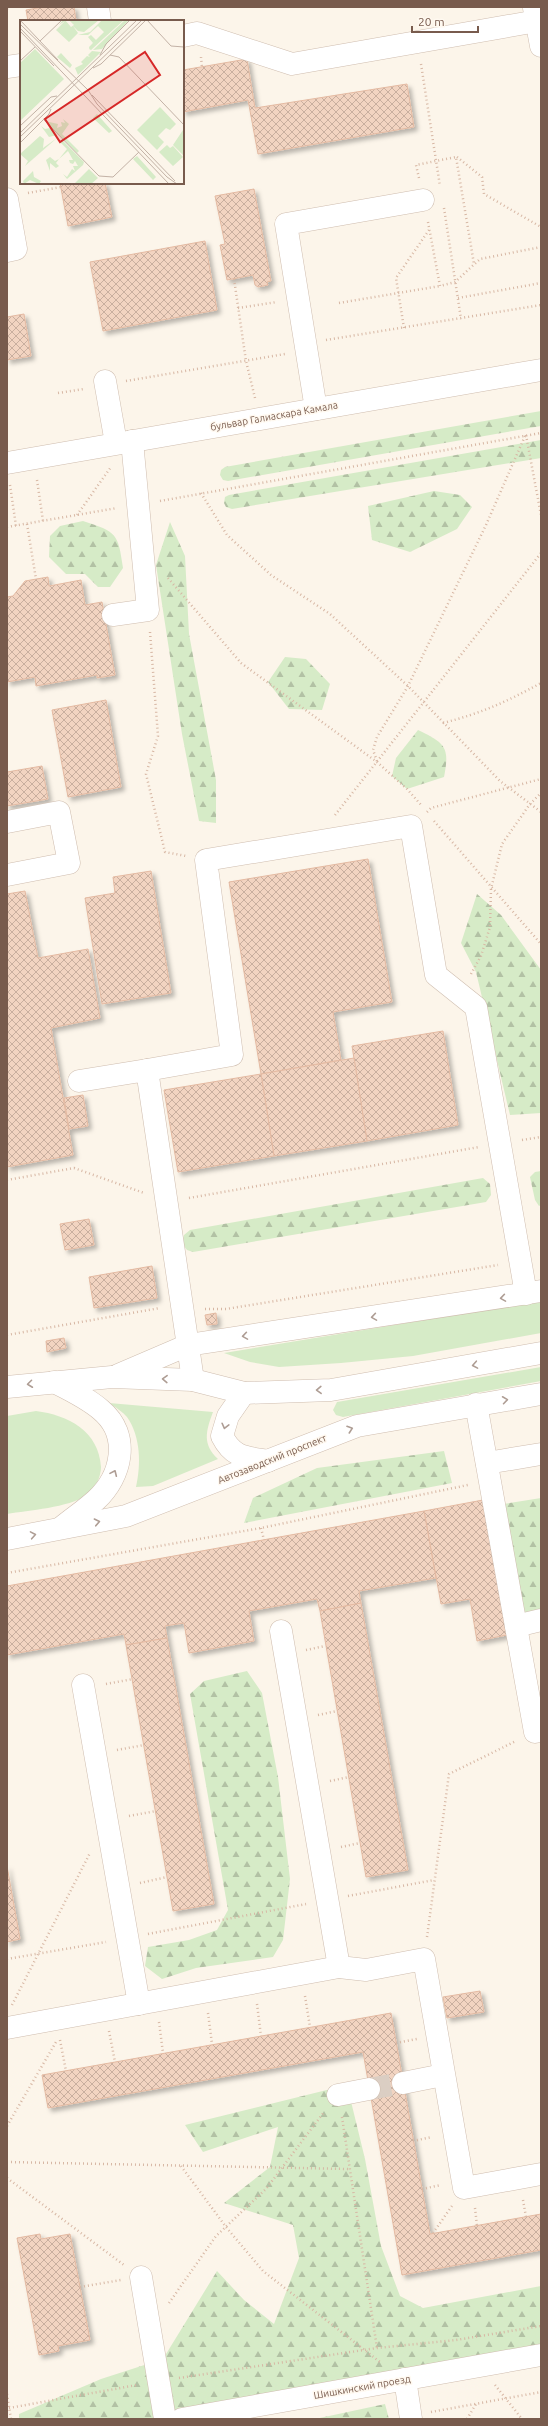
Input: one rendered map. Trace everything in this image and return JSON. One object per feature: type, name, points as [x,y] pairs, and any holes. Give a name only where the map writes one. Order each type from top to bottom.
[{"type":"street","points":[[98,7],[100,20]]},
{"type":"street","points":[[184,36],[197,33],[292,64],[417,42],[535,14],[541,46]]},
{"type":"street","points":[[7,67],[20,65]]},
{"type":"street","points":[[7,250],[16,249],[15,197]]},
{"type":"street","points":[[316,409],[286,224],[436,199]]},
{"type":"street","name":"бульвар Галиаскара Камала","points":[[8,471],[33,458],[541,370]]},
{"type":"street","points":[[105,381],[126,442],[144,562],[148,610],[113,615]]},
{"type":"street","points":[[7,822],[59,812],[69,863],[7,875]]},
{"type":"street","points":[[79,1081],[232,1055],[206,860],[411,826],[436,975],[476,1006],[520,1261],[533,1293],[188,1345],[112,1377]]},
{"type":"street","points":[[147,1070],[193,1380]]},
{"type":"street","points":[[7,1387],[112,1377],[193,1380],[244,1393],[331,1390],[541,1353]]},
{"type":"street","points":[[53,1382],[83,1396],[102,1411],[117,1430],[121,1454],[114,1476],[97,1500],[58,1530]]},
{"type":"street","points":[[244,1393],[228,1416],[222,1436],[227,1445],[239,1456],[269,1461]]},
{"type":"street","name":"Автозаводский проспект","points":[[7,1539],[126,1516],[357,1426],[476,1404],[541,1394]]},
{"type":"street","points":[[476,1404],[516,1626],[538,1732]]},
{"type":"street","points":[[489,1472],[541,1454]]},
{"type":"street","points":[[516,1626],[541,1620]]},
{"type":"street","points":[[281,1631],[339,1967]]},
{"type":"street","points":[[83,1687],[127,1938],[147,2003]]},
{"type":"street","points":[[9,2018],[105,2010],[339,1967],[366,1970],[424,1959],[443,2075],[464,2188],[541,2174]]},
{"type":"street","points":[[403,2083],[443,2075]]},
{"type":"street","points":[[338,2095],[369,2089]]},
{"type":"street","points":[[141,2277],[165,2419]]},
{"type":"street","name":"Шишкинский проезд","points":[[182,2419],[541,2355]]},
{"type":"street","points":[[405,2379],[411,2417]]},
{"type":"path","points":[[417,42],[436,161],[436,199],[455,282],[461,319]]},
{"type":"path","points":[[456,157],[474,264]]},
{"type":"path","points":[[404,328],[396,278],[429,229],[436,199],[416,165],[456,157],[482,177],[484,194],[541,227]]},
{"type":"path","points":[[15,197],[61,187]]},
{"type":"path","points":[[429,229],[440,286]]},
{"type":"path","points":[[338,303],[440,286],[455,282],[480,259],[541,247]]},
{"type":"path","points":[[234,279],[253,398],[261,396]]},
{"type":"path","points":[[458,298],[541,283]]},
{"type":"path","points":[[238,308],[298,298]]},
{"type":"path","points":[[7,527],[541,432]]},
{"type":"path","points":[[526,435],[541,515]]},
{"type":"path","points":[[377,762],[373,750],[377,737],[408,686],[486,525],[526,435]]},
{"type":"path","points":[[76,515],[126,442]]},
{"type":"path","points":[[33,458],[43,521]]},
{"type":"path","points":[[8,471],[16,526]]},
{"type":"path","points":[[201,493],[227,536],[270,575],[330,614],[408,686],[500,781],[541,812]]},
{"type":"path","points":[[26,524],[36,579]]},
{"type":"path","points":[[314,842],[541,553]]},
{"type":"path","points":[[144,562],[156,565],[241,663],[377,762],[407,789],[541,944]]},
{"type":"path","points":[[148,610],[158,736],[146,774],[165,852],[206,860]]},
{"type":"path","points":[[443,723],[480,714],[526,693],[541,683]]},
{"type":"path","points":[[411,826],[431,808],[541,779]]},
{"type":"path","points":[[460,994],[482,956],[490,927],[492,889],[502,844],[530,804],[541,793]]},
{"type":"path","points":[[7,1180],[74,1168],[167,1202],[500,1144]]},
{"type":"path","points":[[7,1335],[164,1308],[226,1309],[520,1261]]},
{"type":"path","points":[[7,1573],[261,1528],[489,1472]]},
{"type":"path","points":[[261,1528],[264,1540]]},
{"type":"path","points":[[83,1687],[132,1679]]},
{"type":"path","points":[[424,1959],[449,1774],[538,1732]]},
{"type":"path","points":[[95,1754],[144,1745]]},
{"type":"path","points":[[9,2018],[39,1953],[106,1820],[156,1811]]},
{"type":"path","points":[[118,1887],[167,1877]]},
{"type":"path","points":[[7,1959],[434,1880]]},
{"type":"path","points":[[301,1974],[310,2027]]},
{"type":"path","points":[[255,1983],[261,2036]]},
{"type":"path","points":[[205,1992],[212,2044]]},
{"type":"path","points":[[147,2003],[163,2053]]},
{"type":"path","points":[[105,2010],[115,2062]]},
{"type":"path","points":[[7,2126],[60,2035],[66,2071]]},
{"type":"path","points":[[168,2304],[216,2236],[266,2189],[338,2095]]},
{"type":"path","points":[[338,2095],[378,2348]]},
{"type":"path","points":[[7,2162],[349,2169]]},
{"type":"path","points":[[180,2166],[226,2227],[263,2271],[364,2350]]},
{"type":"path","points":[[7,2178],[141,2277]]},
{"type":"path","points":[[433,2234],[464,2188]]},
{"type":"path","points":[[80,2287],[141,2277]]},
{"type":"path","points":[[10,2408],[159,2381],[378,2348],[456,2340],[541,2326]]},
{"type":"path","points":[[411,2417],[541,2392]]},
{"type":"path","points":[[7,2394],[11,2419]]},
{"type":"path","points":[[505,2399],[522,2419]]},
{"type":"path","points":[[467,2419],[476,2404]]},
{"type":"green space","points":[[541,411],[541,426],[228,481],[223,480],[220,475],[221,470],[225,467]]},
{"type":"green space","points":[[541,440],[541,458],[232,509],[226,507],[224,503],[225,497],[229,495]]},
{"type":"green space","points":[[434,491],[460,495],[472,507],[457,529],[410,552],[372,540],[368,506]]},
{"type":"green space","points":[[83,521],[109,531],[117,541],[123,568],[110,587],[98,587],[85,574],[66,574],[49,557],[50,536],[60,526]]},
{"type":"green space","points":[[170,522],[185,556],[189,634],[216,780],[216,823],[199,821],[182,734],[156,565]]},
{"type":"green space","points":[[285,657],[306,659],[330,684],[322,710],[289,709],[268,682]]},
{"type":"green space","points":[[418,730],[440,743],[446,752],[446,767],[444,777],[407,789],[392,776],[396,758]]},
{"type":"green space","points":[[477,894],[501,915],[541,970],[541,1113],[510,1115],[476,972],[461,943]]},
{"type":"green space","points":[[541,1171],[541,1205],[539,1206],[535,1200],[530,1177],[535,1172]]},
{"type":"green space","points":[[483,1178],[490,1184],[491,1195],[486,1202],[193,1252],[187,1250],[182,1244],[184,1235],[190,1230]]},
{"type":"green space","points":[[541,1301],[541,1333],[413,1356],[279,1367],[250,1362],[224,1353]]},
{"type":"green space","points":[[541,1367],[541,1381],[343,1417],[336,1415],[333,1410],[337,1402]]},
{"type":"green space","points":[[109,1403],[213,1412],[207,1431],[207,1437],[209,1448],[218,1459],[153,1486],[136,1487],[139,1470],[139,1451],[135,1433],[127,1417]]},
{"type":"green space","points":[[36,1411],[59,1416],[70,1421],[80,1427],[88,1435],[99,1454],[101,1467],[100,1475],[93,1490],[87,1495],[70,1503],[37,1510],[7,1514],[7,1416]]},
{"type":"green space","points":[[444,1451],[452,1483],[244,1523],[253,1498],[317,1468]]},
{"type":"green space","points":[[541,1498],[541,1611],[523,1615],[504,1504]]},
{"type":"green space","points":[[247,1671],[262,1693],[278,1777],[290,1879],[283,1940],[273,1957],[196,1968],[162,1979],[145,1966],[148,1947],[189,1940],[217,1930],[228,1910],[190,1694],[204,1681]]},
{"type":"green space","points":[[347,2085],[365,2159],[381,2246],[400,2296],[423,2308],[541,2286],[541,2348],[181,2411],[153,2419],[19,2419],[19,2414],[101,2379],[163,2359],[217,2271],[244,2300],[274,2324],[299,2258],[293,2225],[224,2203],[270,2167],[278,2127],[203,2152],[185,2125]]},
{"type":"green space","points":[[385,2404],[389,2419],[315,2419]]},
{"type":"building","points":[[43,7],[74,7],[76,20],[28,20],[26,10]]},
{"type":"building","points":[[247,59],[255,108],[407,84],[414,127],[258,154],[248,100],[184,112],[184,70]]},
{"type":"building","points":[[60,184],[105,184],[112,217],[68,226]]},
{"type":"building","points":[[254,189],[271,281],[267,282],[268,285],[258,287],[255,285],[253,275],[227,280],[220,245],[225,244],[215,196]]},
{"type":"building","points":[[205,241],[217,310],[103,331],[90,262]]},
{"type":"building","points":[[24,314],[31,356],[7,360],[7,317]]},
{"type":"building","points":[[48,577],[49,586],[81,580],[85,605],[102,602],[115,675],[97,678],[97,675],[36,686],[35,677],[7,682],[7,597],[13,596],[25,581]]},
{"type":"building","points":[[106,700],[121,787],[68,797],[52,710]]},
{"type":"building","points":[[42,766],[48,799],[7,806],[7,772]]},
{"type":"building","points":[[368,859],[392,1002],[333,1012],[341,1060],[261,1074],[229,882]]},
{"type":"building","points":[[151,871],[171,993],[102,1004],[85,898],[115,893],[113,877]]},
{"type":"building","points":[[25,891],[38,958],[88,949],[100,1018],[51,1028],[73,1155],[7,1167],[7,894]]},
{"type":"building","points":[[443,1031],[458,1125],[367,1141],[352,1046]]},
{"type":"building","points":[[354,1058],[367,1141],[274,1156],[261,1074]]},
{"type":"building","points":[[261,1074],[274,1156],[178,1172],[164,1090]]},
{"type":"building","points":[[83,1095],[88,1126],[69,1129],[64,1098]]},
{"type":"building","points":[[89,1219],[94,1245],[65,1250],[60,1224]]},
{"type":"building","points":[[152,1266],[157,1298],[94,1308],[89,1277]]},
{"type":"building","points":[[216,1313],[217,1324],[207,1325],[205,1315]]},
{"type":"building","points":[[64,1338],[66,1348],[47,1352],[46,1341]]},
{"type":"building","points":[[483,1500],[507,1635],[477,1641],[470,1599],[441,1604],[424,1511]]},
{"type":"building","points":[[424,1511],[436,1578],[359,1591],[361,1603],[320,1611],[317,1599],[249,1611],[254,1641],[189,1653],[184,1623],[165,1626],[167,1638],[126,1645],[124,1634],[7,1655],[7,1586]]},
{"type":"building","points":[[361,1603],[408,1870],[366,1877],[320,1611]]},
{"type":"building","points":[[167,1638],[214,1904],[173,1911],[126,1645]]},
{"type":"building","points":[[7,1866],[20,1939],[7,1942]]},
{"type":"building","points":[[480,1991],[484,2012],[447,2018],[443,1997]]},
{"type":"building","points":[[391,2013],[430,2234],[541,2214],[541,2250],[402,2275],[363,2052],[48,2108],[42,2075]]},
{"type":"building","points":[[40,2234],[41,2239],[70,2234],[90,2340],[58,2346],[59,2351],[39,2355],[17,2238]]},
{"type":"tunnel","points":[[369,2089],[403,2083]]}]
